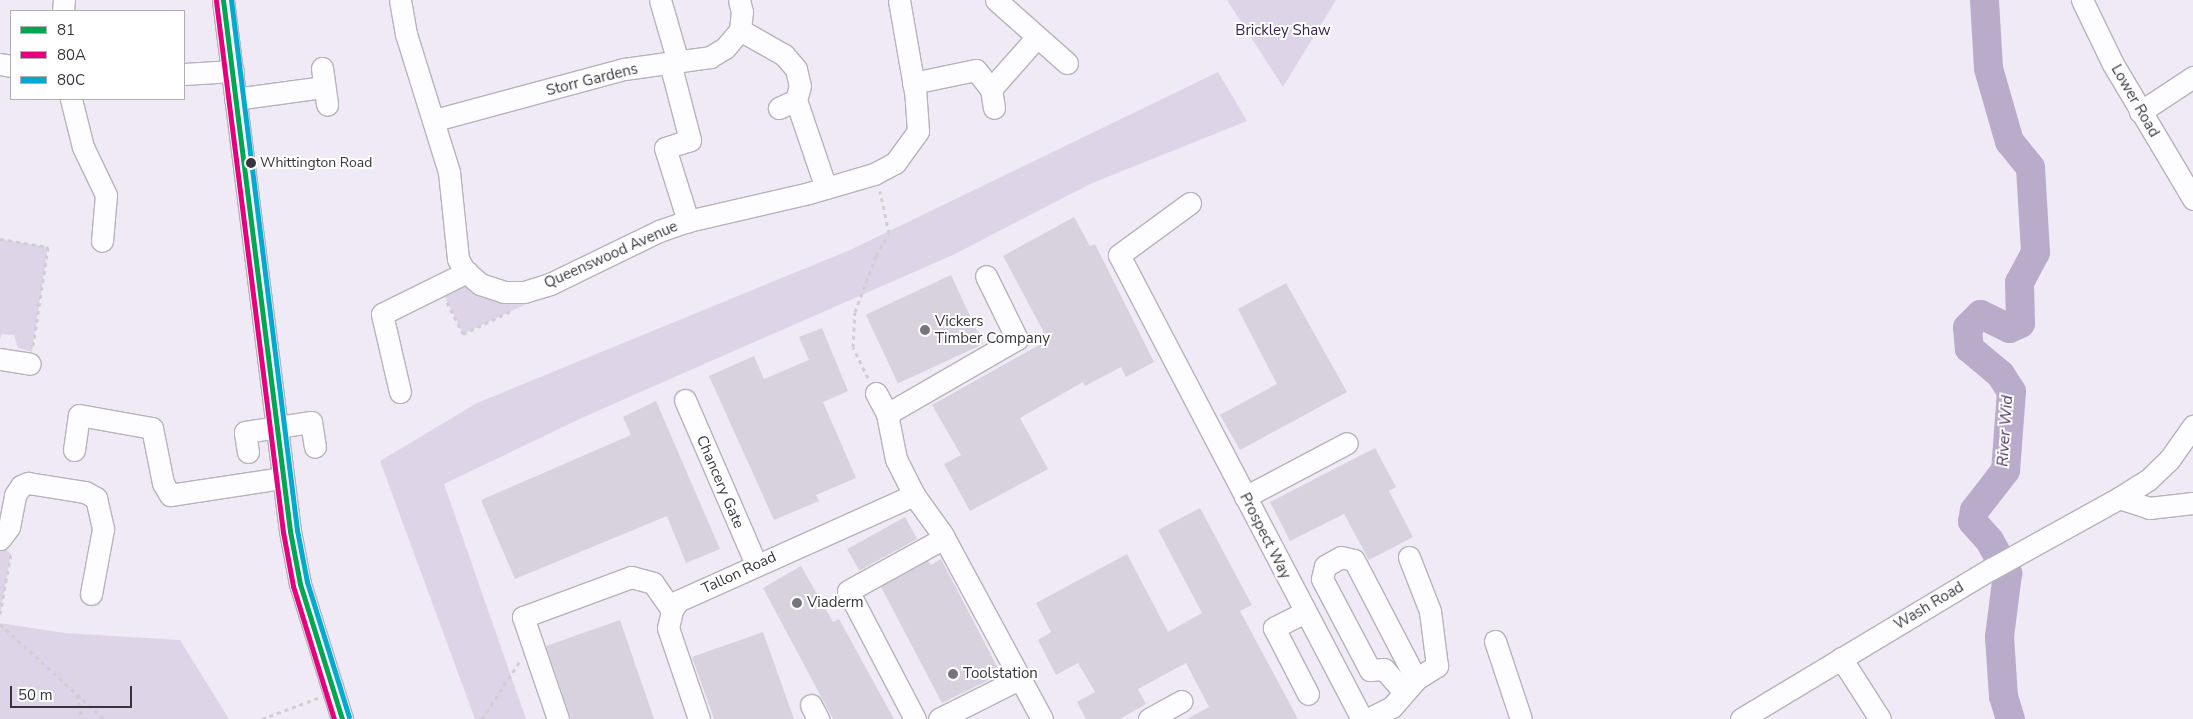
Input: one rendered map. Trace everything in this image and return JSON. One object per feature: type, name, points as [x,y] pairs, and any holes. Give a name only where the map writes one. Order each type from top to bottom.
[{"type":"street","points":[[223,0],[283,478],[300,584],[342,719]]},
{"type":"street","name":"Queenswood Avenue","points":[[400,0],[406,34],[435,120],[453,198],[453,239],[458,259],[468,272],[490,290],[524,292],[688,221],[826,188],[874,174],[895,163],[918,131],[914,83],[899,0]]},
{"type":"street","points":[[660,0],[690,140],[665,148],[688,221]]},
{"type":"street","points":[[739,0],[742,12],[740,30],[776,50],[792,63],[800,86],[788,104],[826,188]]},
{"type":"street","points":[[996,0],[1067,63]]},
{"type":"street","name":"Lower Road","points":[[2082,0],[2140,112],[2193,199]]},
{"type":"street","name":"Storr Gardens","points":[[435,120],[624,69],[710,57],[725,48],[740,30]]},
{"type":"street","points":[[914,83],[976,70],[993,98],[1038,37]]},
{"type":"street","points":[[185,74],[233,71]]},
{"type":"street","points":[[2140,112],[2193,77]]},
{"type":"street","points":[[235,99],[324,87]]},
{"type":"street","points":[[71,100],[83,147],[106,195],[102,241]]},
{"type":"street","name":"Prospect Way","points":[[1190,203],[1119,256],[1304,612],[1362,719]]},
{"type":"street","points":[[400,392],[382,314],[468,272]]},
{"type":"street","points":[[887,414],[1018,339],[986,276]]},
{"type":"street","points":[[0,359],[30,364]]},
{"type":"street","points":[[876,393],[887,414],[896,459],[914,495],[944,538],[1042,719]]},
{"type":"street","name":"Chancery Gate","points":[[685,400],[756,564]]},
{"type":"street","points":[[74,450],[79,415],[152,428],[163,483],[170,495],[283,478]]},
{"type":"street","points":[[248,452],[245,432],[311,422],[315,447]]},
{"type":"street","points":[[2119,498],[2148,480],[2168,460],[2193,426]]},
{"type":"street","points":[[1245,497],[1347,443]]},
{"type":"street","points":[[3,544],[9,527],[15,495],[21,486],[28,483],[85,492],[96,498],[102,529],[91,594]]},
{"type":"street","name":"Tallon Road","points":[[672,610],[678,601],[756,564],[914,495]]},
{"type":"street","points":[[2119,498],[2149,508],[2193,503]]},
{"type":"street","name":"Wash Road","points":[[1741,719],[1991,569],[2119,498]]},
{"type":"street","points":[[916,719],[848,591],[944,538]]},
{"type":"street","points":[[1341,557],[1354,560],[1404,692],[1384,669],[1370,670],[1322,579],[1325,566],[1341,557]]},
{"type":"street","points":[[1368,719],[1438,666],[1430,612],[1409,558]]},
{"type":"street","points":[[558,719],[523,616],[631,577],[654,583],[672,610],[668,628],[699,719]]},
{"type":"street","points":[[1304,612],[1274,628],[1308,694]]},
{"type":"street","points":[[1495,641],[1521,719]]},
{"type":"street","points":[[1841,658],[1880,719]]},
{"type":"street","points":[[939,719],[1019,679]]},
{"type":"street","points":[[1149,719],[1181,701]]},
{"type":"path","points":[[874,174],[886,209],[889,233],[876,256],[855,312],[853,347],[876,393]]},
{"type":"path","points":[[0,239],[48,247],[30,364]]},
{"type":"path","points":[[439,286],[463,334],[520,307]]},
{"type":"path","points":[[0,614],[11,554],[3,544]]},
{"type":"path","points":[[0,624],[104,719]]},
{"type":"path","points":[[482,719],[531,643]]},
{"type":"path","points":[[262,719],[333,692]]},
{"type":"path","points":[[77,694],[82,719]]},
{"type":"green space","name":"Brickley Shaw","points":[[1227,0],[1336,0],[1283,87]]},
{"type":"green space","points":[[1218,72],[1247,121],[1090,184],[955,254],[586,416],[444,484],[526,719],[475,719],[380,461],[477,403],[850,250]]},
{"type":"green space","points":[[0,239],[48,247],[32,352],[18,348],[14,335],[2,334],[0,339]]},
{"type":"green space","points":[[462,282],[491,300],[537,299],[463,334],[442,291]]},
{"type":"green space","points":[[0,544],[11,554],[0,614]]},
{"type":"green space","points":[[0,623],[64,633],[180,640],[229,719],[0,719]]},
{"type":"building","points":[[1074,217],[1090,246],[1095,244],[1154,362],[1126,377],[1121,367],[1085,386],[1083,382],[1020,418],[1048,469],[970,511],[944,464],[961,455],[932,405],[1048,340],[1003,256]]},
{"type":"building","name":"Vickers Timber Company","points":[[951,275],[983,344],[898,384],[866,315]]},
{"type":"building","points":[[1286,283],[1347,392],[1240,450],[1220,415],[1277,384],[1238,309]]},
{"type":"building","points":[[822,328],[848,391],[823,402],[856,478],[816,495],[819,501],[774,520],[709,376],[754,356],[764,379],[809,360],[799,337]]},
{"type":"building","points":[[656,401],[720,549],[686,563],[667,516],[515,579],[481,500],[631,435],[623,417]]},
{"type":"building","points":[[1375,448],[1396,487],[1389,491],[1413,537],[1369,560],[1344,514],[1290,541],[1270,502]]},
{"type":"building","points":[[1200,508],[1252,605],[1240,611],[1298,719],[1187,719],[1209,707],[1186,663],[1138,689],[1146,704],[1120,719],[1086,719],[1077,702],[1095,692],[1078,663],[1056,675],[1038,640],[1051,632],[1036,603],[1127,554],[1168,632],[1202,613],[1158,530]]},
{"type":"building","points":[[905,517],[917,539],[859,571],[847,549]]},
{"type":"building","points":[[941,559],[1001,674],[942,703],[881,587],[928,561],[931,565]]},
{"type":"building","points":[[801,566],[833,622],[839,619],[894,719],[833,719],[763,588]]},
{"type":"building","points":[[620,620],[654,719],[571,719],[546,646]]},
{"type":"building","points":[[763,632],[794,719],[714,719],[692,657]]},
{"type":"waterway","name":"River Wid","points":[[1984,0],[1988,68],[2009,141],[2030,167],[2035,252],[2019,282],[2020,323],[2009,328],[1980,314],[1967,327],[1969,348],[2000,374],[2011,391],[2005,470],[1974,510],[1972,521],[1989,540],[2007,573],[1999,636],[2003,696],[2010,719]]},
{"type":"transit line","name":"81","points":[[223,0],[290,531],[300,584],[342,719]]},
{"type":"transit line","name":"80C","points":[[231,0],[297,530],[307,582],[349,717]]},
{"type":"transit line","name":"80A","points":[[216,1],[283,532],[293,586],[334,719]]},
{"type":"place","name":"Whittington Road","points":[[251,163]]},
{"type":"place","name":"Vickers Timber Company","points":[[925,330]]},
{"type":"place","name":"Viaderm","points":[[797,603]]},
{"type":"place","name":"Toolstation","points":[[953,674]]}]
